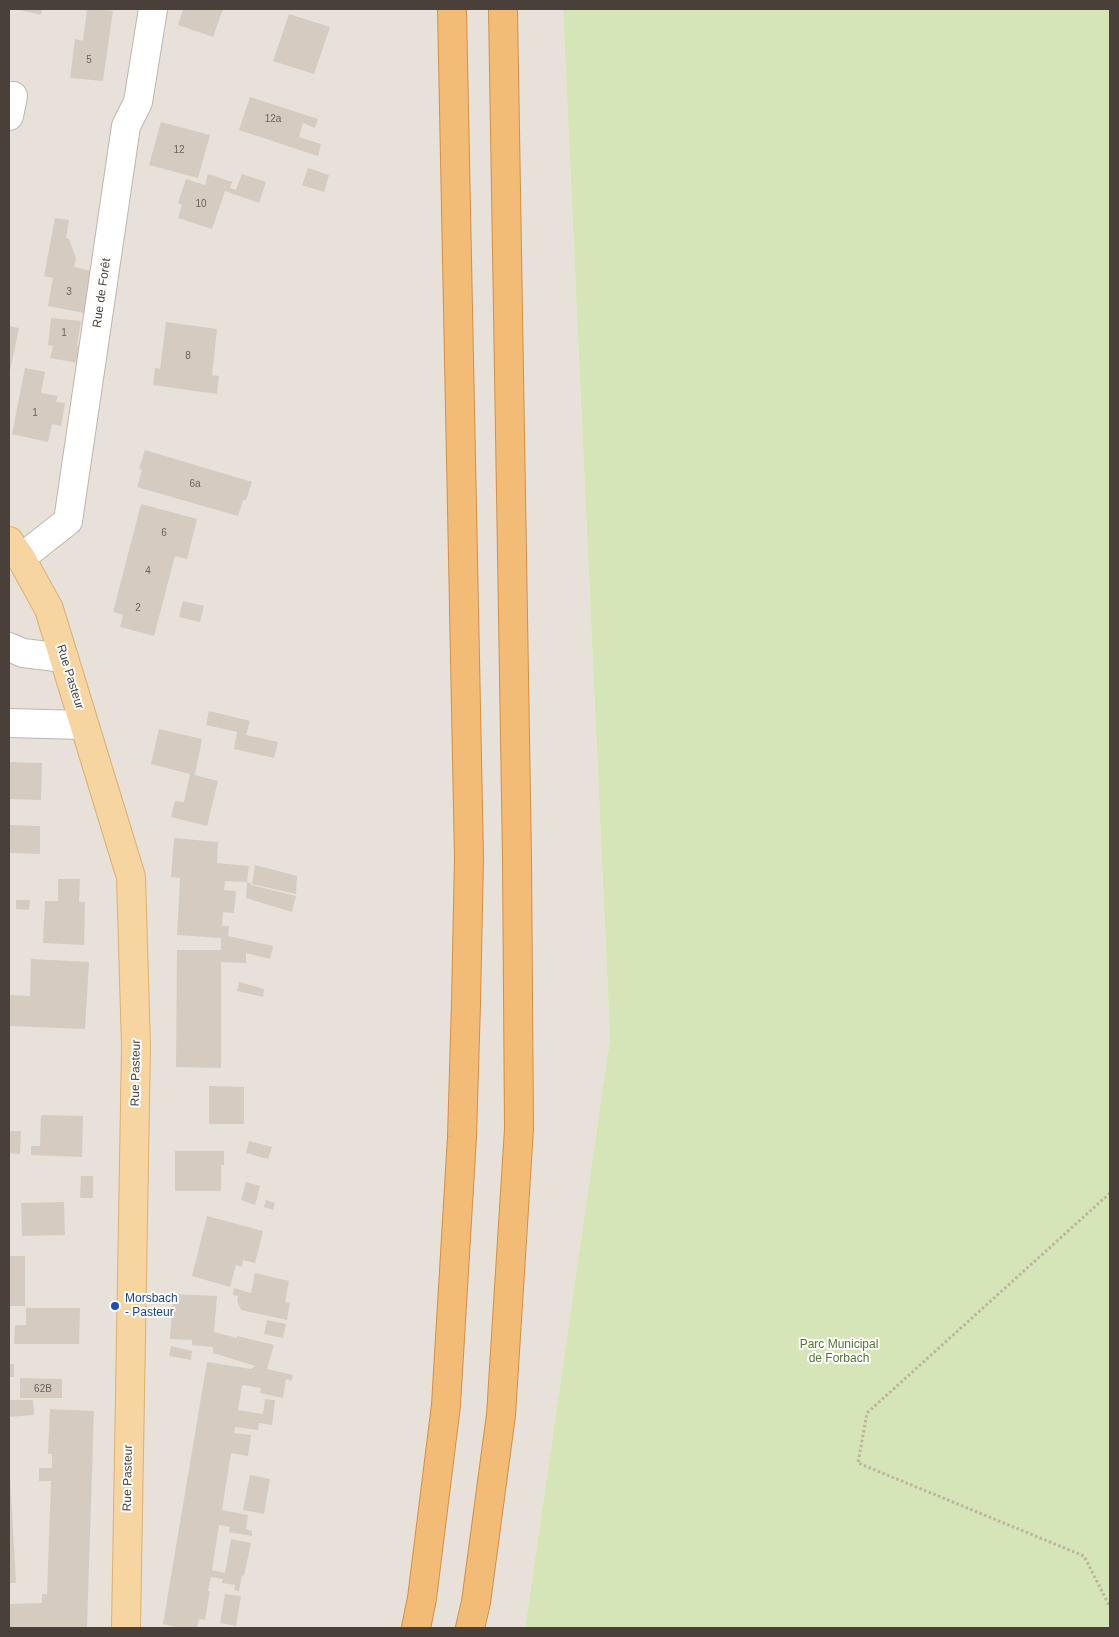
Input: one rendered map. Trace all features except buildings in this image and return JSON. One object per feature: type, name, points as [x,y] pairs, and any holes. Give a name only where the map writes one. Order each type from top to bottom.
[{"type":"highway","points":[[416,1628],[422,1598],[446,1405],[462,1137],[466,994],[469,858],[452,9]]},
{"type":"highway","points":[[470,1628],[476,1602],[501,1415],[518,1129],[517,858],[504,9]]},
{"type":"main road","name":"Rue Pasteur","points":[[15,550],[49,609],[131,877],[136,1046],[126,1628]]},
{"type":"street","name":"Rue de Forêt","points":[[15,550],[68,521],[126,126],[138,102],[153,9]]},
{"type":"street","points":[[9,647],[23,653],[64,658]]},
{"type":"street","points":[[9,723],[84,725]]},
{"type":"path","points":[[1110,1193],[867,1414],[858,1463],[1084,1556],[1110,1607]]},
{"type":"shaded area","points":[[9,9],[563,9],[610,1038],[525,1628],[9,1628]]},
{"type":"green space","name":"Parc Municipal de Forbach","points":[[563,9],[1110,9],[1110,1628],[525,1628],[610,1038]]},
{"type":"place","name":"Morsbach - Pasteur","points":[[115,1306]]}]
